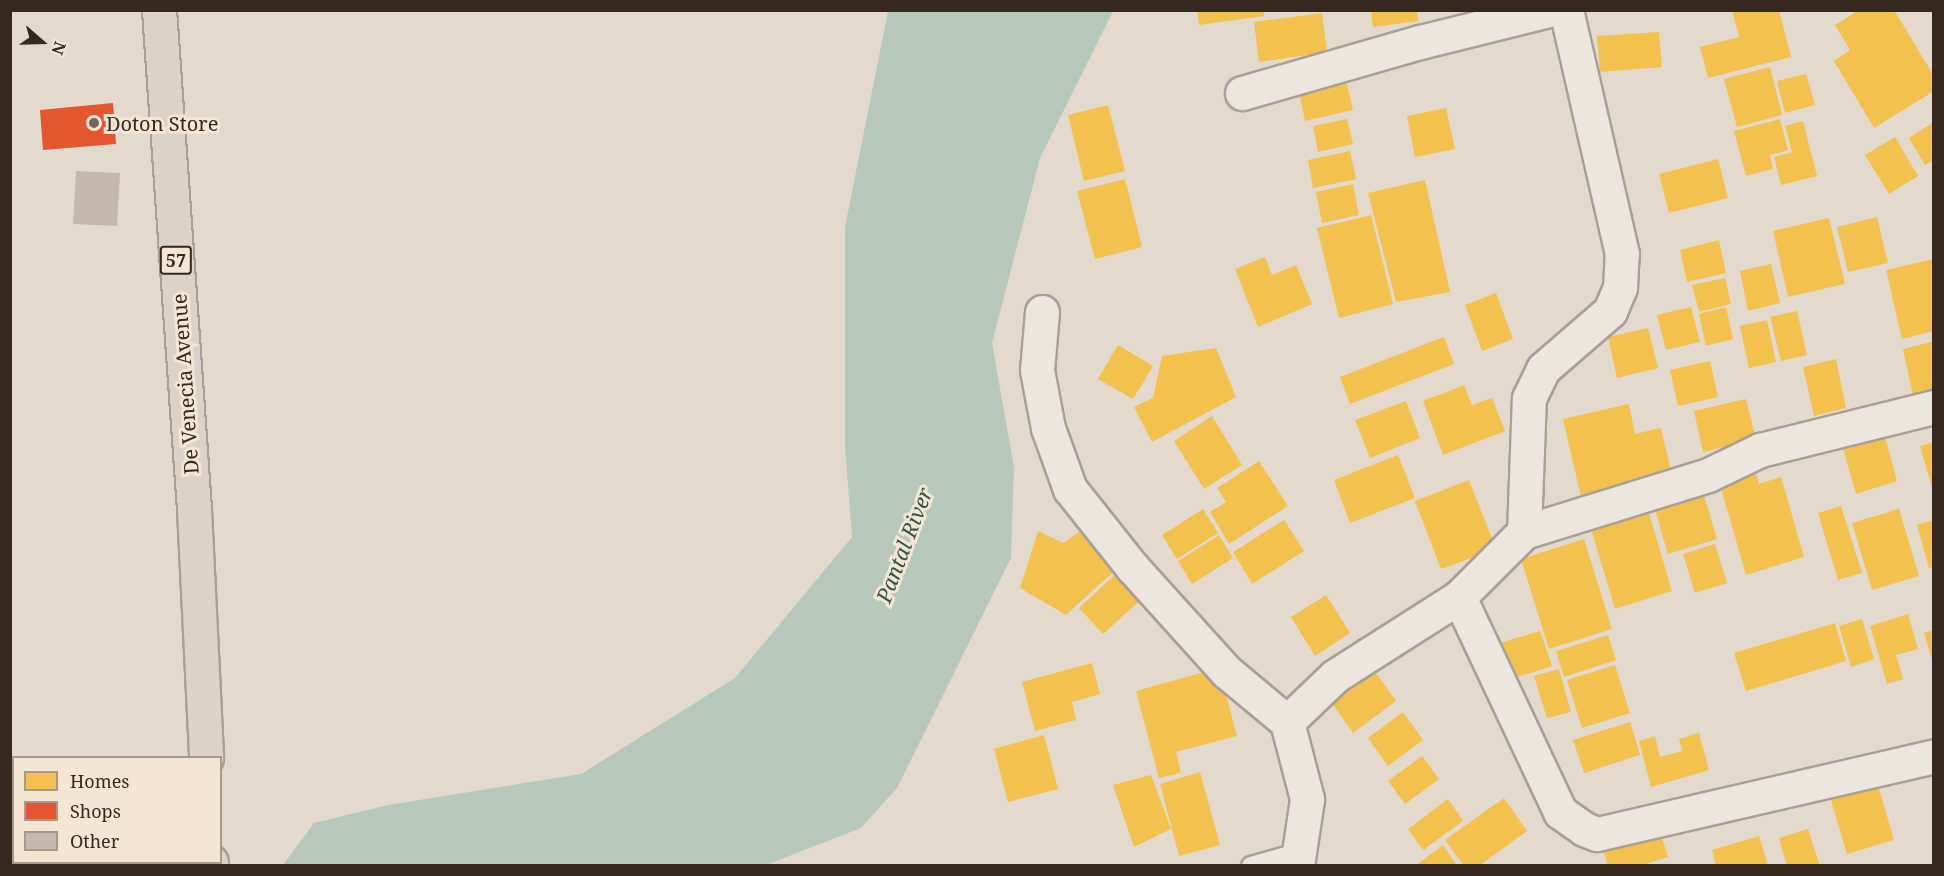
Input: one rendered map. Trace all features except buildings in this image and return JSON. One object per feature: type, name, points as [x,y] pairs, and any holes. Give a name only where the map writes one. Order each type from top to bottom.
[{"type":"highway","name":"De Venecia Avenue","points":[[159,10],[194,509],[206,756]]},
{"type":"street","points":[[1242,93],[1420,42],[1549,10]]},
{"type":"street","points":[[1524,532],[1529,398],[1543,369],[1610,311],[1620,287],[1622,254],[1566,10]]},
{"type":"street","points":[[1042,312],[1037,370],[1048,428],[1070,489],[1132,567],[1227,672],[1287,722],[1307,799],[1298,859]]},
{"type":"street","points":[[1287,722],[1335,676],[1459,597],[1524,532],[1708,475],[1760,450],[1934,407]]},
{"type":"street","points":[[1459,597],[1560,812],[1584,829],[1597,834],[1934,756]]},
{"type":"lane","points":[[1251,866],[1298,859]]},
{"type":"water","name":"Pantal River","points":[[888,11],[1113,11],[1040,158],[992,343],[1014,467],[1011,558],[897,788],[861,828],[766,865],[283,865],[314,823],[388,805],[581,774],[735,678],[852,537],[845,447],[845,227]]},
{"type":"place","name":"Doton Store","points":[[94,123]]}]
